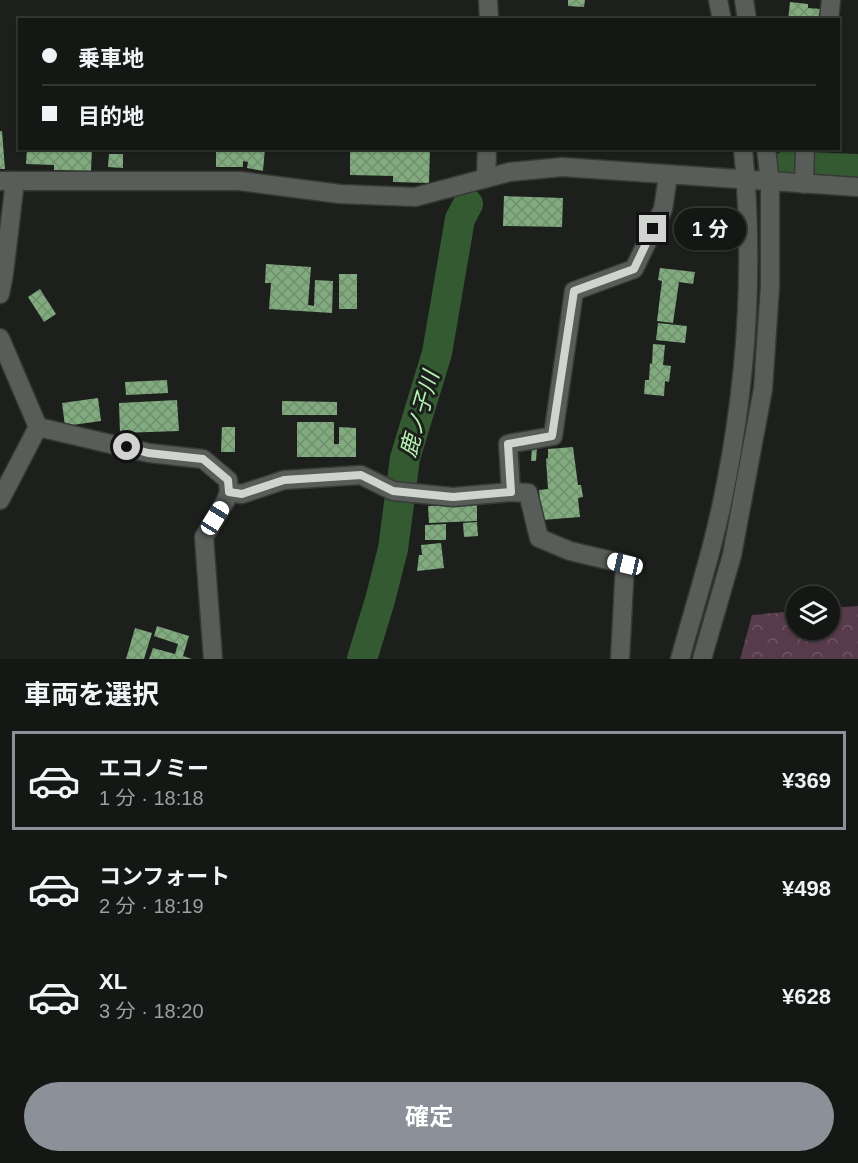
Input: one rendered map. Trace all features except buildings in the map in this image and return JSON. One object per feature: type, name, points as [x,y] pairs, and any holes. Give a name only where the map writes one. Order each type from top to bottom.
[{"type":"street","points":[[488,0],[489,18]]},
{"type":"street","points":[[718,0],[722,18]]},
{"type":"street","points":[[744,0],[747,18]]},
{"type":"street","points":[[829,18],[831,0]]},
{"type":"street","points":[[486,178],[487,150]]},
{"type":"street","points":[[680,659],[721,506],[746,348],[750,232],[743,150]]},
{"type":"street","points":[[702,659],[732,555],[763,388],[770,286],[770,182],[766,150]]},
{"type":"street","points":[[804,178],[805,151]]},
{"type":"street","points":[[0,294],[4,273],[7,181],[240,181],[340,194],[415,197],[510,172],[562,167],[746,181],[770,182],[804,178],[858,187]]},
{"type":"street","points":[[511,492],[508,444],[552,436],[574,291],[634,269],[663,209],[668,176]]},
{"type":"street","points":[[0,338],[38,427]]},
{"type":"street","points":[[38,427],[148,453],[203,459],[228,480],[229,492],[204,537],[213,659]]},
{"type":"street","points":[[0,500],[38,427]]},
{"type":"street","points":[[229,492],[242,494],[284,480],[361,475],[393,491],[453,497],[511,492],[528,493],[539,538],[570,551],[625,564],[620,659]]},
{"type":"green space","points":[[858,606],[858,659],[740,659],[752,615],[786,612],[786,640],[840,640],[840,607]]},
{"type":"waterway","name":"鹿ノ子川","points":[[786,166],[858,169]]},
{"type":"waterway","name":"鹿ノ子川","points":[[362,659],[393,549],[405,458],[437,353],[460,219],[468,204]]},
{"type":"route","points":[[127,447],[148,453],[203,459],[228,480],[229,492],[242,494],[284,480],[361,475],[393,491],[453,497],[511,492],[508,444],[552,436],[574,291],[634,269],[653,229]]}]
